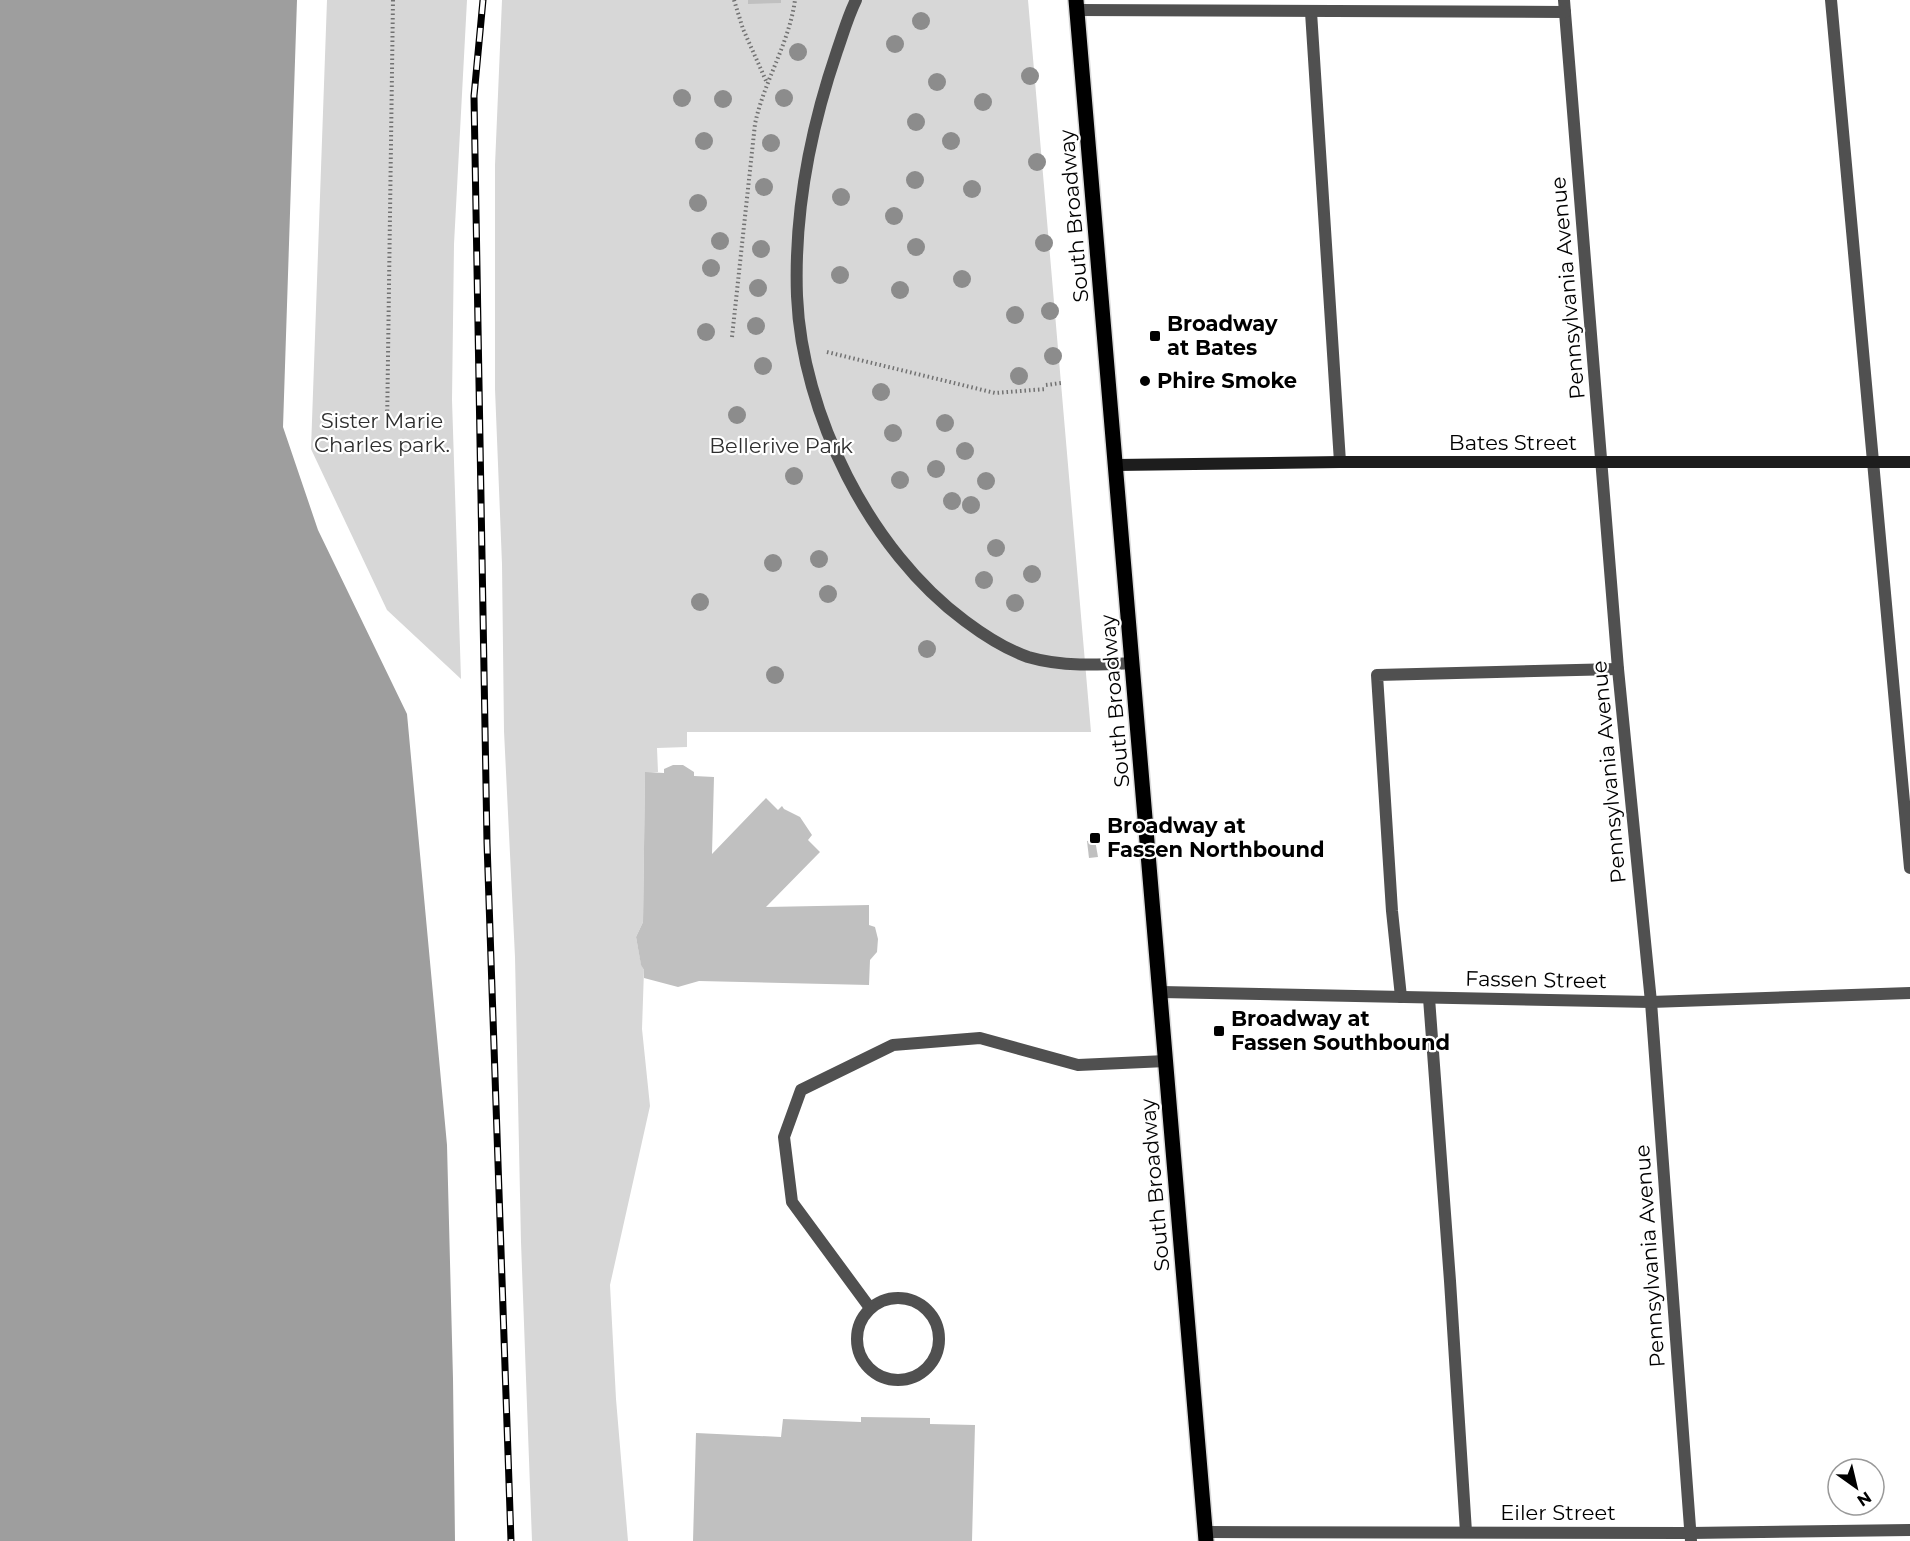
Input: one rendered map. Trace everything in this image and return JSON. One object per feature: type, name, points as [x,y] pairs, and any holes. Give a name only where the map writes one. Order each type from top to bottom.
[{"type":"main road","name":"South Broadway","points":[[1077,5],[1206,1536]]},
{"type":"main road","name":"Bates Street","points":[[1116,465],[1340,462],[1910,462]]},
{"type":"street","points":[[856,0],[825,86],[810,152],[801,201],[797,297],[803,347],[818,408],[841,465],[867,512],[896,553],[924,586],[952,612],[985,636],[1028,657],[1071,664],[1132,663]]},
{"type":"street","points":[[1831,0],[1910,868]]},
{"type":"street","points":[[1077,5],[1311,12],[1565,6]]},
{"type":"street","name":"Pennsylvania Avenue","points":[[1565,6],[1618,669],[1651,1002],[1691,1537]]},
{"type":"street","points":[[1311,12],[1340,462]]},
{"type":"street","points":[[1401,998],[1392,911],[1377,675],[1618,669]]},
{"type":"street","name":"Fassen Street","points":[[1161,992],[1651,1002],[1910,993]]},
{"type":"street","points":[[1429,998],[1466,1532]]},
{"type":"street","points":[[870,1308],[792,1202],[784,1137],[801,1090],[893,1045],[980,1038],[1078,1065],[1166,1061]]},
{"type":"street","points":[[896,1298],[922,1305],[932,1315],[938,1328],[939,1341],[936,1355],[918,1375],[906,1379],[886,1378],[869,1368],[861,1358],[857,1345],[858,1332],[862,1319],[870,1308],[882,1301],[896,1298]]},
{"type":"street","name":"Eiler Street","points":[[1206,1536],[1466,1532],[1691,1537],[1910,1530]]},
{"type":"path","points":[[387,429],[393,0]]},
{"type":"path","points":[[734,0],[743,29],[767,84]]},
{"type":"path","points":[[732,337],[751,154],[758,111],[793,15],[795,0]]},
{"type":"path","points":[[803,347],[995,393],[1061,383]]},
{"type":"green space","name":"Sister Marie Charles park.","points":[[327,0],[467,0],[454,244],[452,400],[461,679],[387,610],[311,449]]},
{"type":"green space","name":"Bellerive Park","points":[[502,0],[1028,0],[1091,732],[687,732],[687,747],[657,748],[658,772],[645,773],[643,922],[636,937],[644,970],[642,1029],[650,1106],[610,1285],[616,1399],[628,1541],[532,1541],[521,1242],[515,957],[504,731],[502,564],[495,389],[495,165]]},
{"type":"shaded area","points":[[0,0],[297,0],[283,427],[318,530],[407,714],[447,1145],[455,1541],[0,1541]]},
{"type":"building","points":[[748,0],[781,0],[781,3],[748,4]]},
{"type":"building","points":[[673,765],[683,765],[694,772],[694,776],[714,777],[712,854],[766,798],[778,810],[782,806],[800,817],[812,835],[808,840],[820,852],[766,907],[869,905],[869,925],[875,927],[878,939],[877,952],[870,960],[869,985],[699,981],[678,987],[644,978],[636,937],[643,922],[645,772],[664,773],[664,769]]},
{"type":"building","points":[[1095,840],[1098,857],[1089,858],[1087,841]]},
{"type":"building","points":[[861,1417],[930,1418],[930,1424],[975,1425],[972,1541],[693,1541],[696,1433],[781,1437],[783,1419],[861,1422]]},
{"type":"railway","points":[[483,0],[474,96],[487,843],[511,1541]]},
{"type":"place","name":"Broadway at Bates","points":[[1155,336]]},
{"type":"place","name":"Phire Smoke","points":[[1145,381]]},
{"type":"place","name":"Broadway at Fassen Northbound","points":[[1095,838]]},
{"type":"place","name":"Broadway at Fassen Southbound","points":[[1219,1031]]}]
